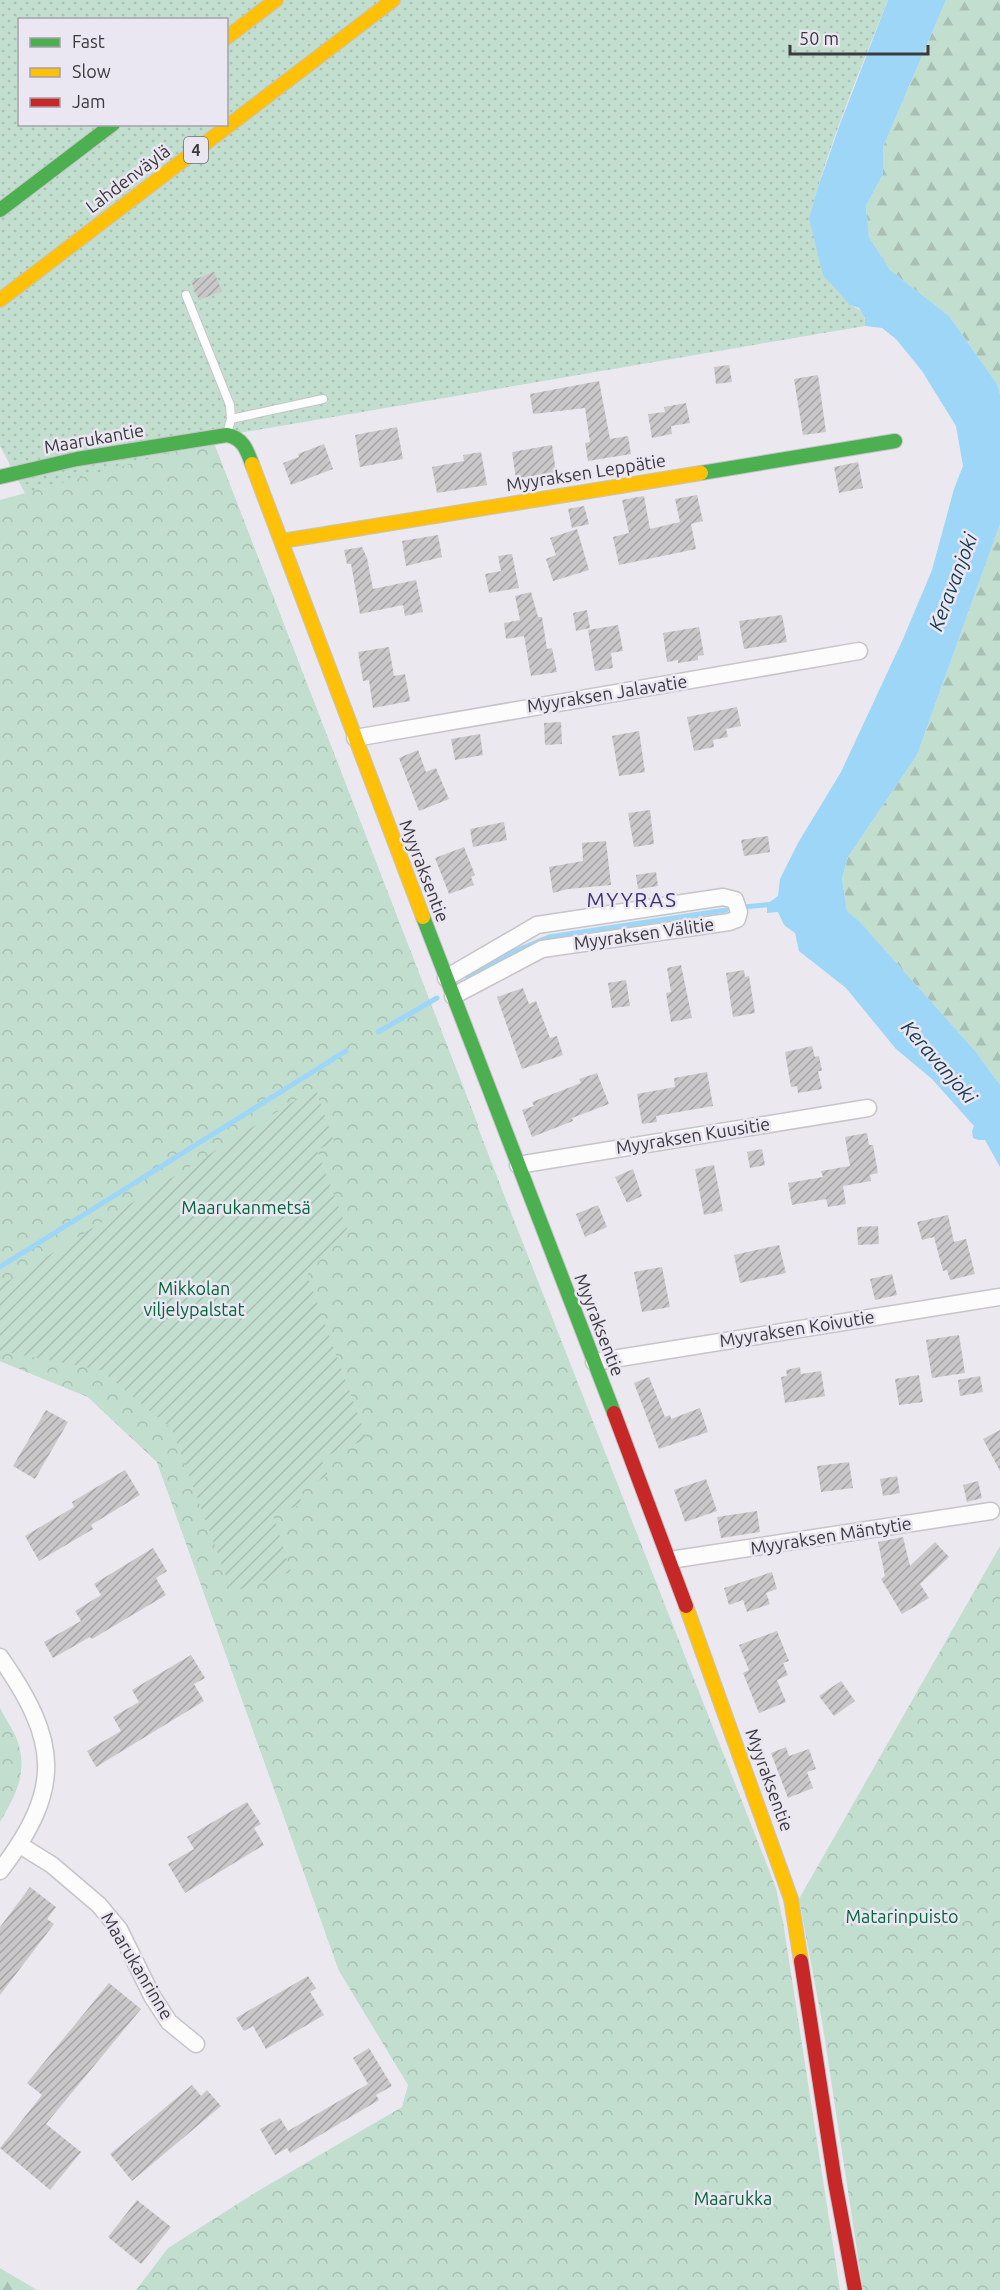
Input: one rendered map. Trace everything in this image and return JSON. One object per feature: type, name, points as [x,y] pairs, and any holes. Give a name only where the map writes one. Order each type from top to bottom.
[{"type":"main road","points":[[228,36],[276,0]]},
{"type":"main road","name":"Lahdenväylä","points":[[228,126],[393,0]]},
{"type":"main road","points":[[0,210],[109,126]]},
{"type":"main road","name":"Lahdenväylä","points":[[0,300],[228,126]]},
{"type":"main road","name":"Maarukantie","points":[[0,477],[77,459],[227,435]]},
{"type":"main road","name":"Myyraksentie","points":[[227,435],[236,437],[246,448],[282,541],[446,978],[670,1560],[742,1756],[791,1899],[835,2182],[855,2290]]},
{"type":"main road","name":"Myyraksen Leppätie","points":[[282,541],[895,441]]},
{"type":"street","name":"Myyraksen Jalavatie","points":[[355,738],[859,651]]},
{"type":"street","name":"Myyraksen Välitie","points":[[446,978],[537,925],[723,897],[735,900],[739,912],[737,919],[729,922],[542,950],[453,996]]},
{"type":"street","name":"Myyraksen Kuusitie","points":[[518,1165],[868,1108]]},
{"type":"street","name":"Myyraksen Koivutie","points":[[594,1362],[1000,1297]]},
{"type":"street","name":"Myyraksen Mäntytie","points":[[670,1560],[991,1511]]},
{"type":"street","points":[[0,1657],[21,1686],[31,1707],[40,1729],[46,1754],[46,1778],[41,1802],[20,1845],[0,1871]]},
{"type":"street","name":"Maarukanrinne","points":[[20,1845],[52,1865],[99,1905],[119,1929],[152,1996],[169,2022],[196,2044]]},
{"type":"lane","points":[[186,295],[230,405],[231,419],[227,435]]},
{"type":"lane","points":[[231,419],[323,399]]},
{"type":"green space","points":[[0,0],[888,0],[835,135],[809,218],[850,305],[864,315],[865,326],[227,435],[213,441],[478,1125],[270,1777],[157,1462],[88,1397],[0,1361],[81,599],[0,446]]},
{"type":"green space","points":[[946,0],[1000,0],[1000,394],[997,384],[949,316],[890,270],[869,237],[866,206],[883,174],[883,147]]},
{"type":"green space","name":"Maarukanmetsä","points":[[213,441],[501,1187],[776,1888],[840,2290],[136,2290],[168,2248],[258,2191],[402,2107],[408,2085],[339,1971],[157,1462],[88,1397],[0,1361],[0,500]]},
{"type":"green space","points":[[1000,524],[1000,1085],[976,1052],[860,922],[847,911],[842,878],[848,857],[917,755]]},
{"type":"green space","name":"Mikkolan viljelypalstat","points":[[315,1088],[334,1142],[317,1150],[347,1229],[307,1275],[367,1439],[321,1458],[328,1476],[297,1490],[302,1504],[273,1515],[291,1572],[232,1592],[172,1429],[101,1370],[0,1351],[0,1286]]},
{"type":"green space","name":"Matarinpuisto","points":[[1000,1546],[1000,2290],[863,2290],[823,2027],[799,1899]]},
{"type":"green space","points":[[0,1708],[18,1741],[21,1767],[18,1786],[0,1822]]},
{"type":"green space","points":[[0,2268],[37,2290],[0,2290]]},
{"type":"water","name":"Keravanjoki","points":[[888,0],[946,0],[883,147],[883,174],[866,206],[869,237],[890,270],[949,316],[997,384],[1000,394],[1000,524],[917,755],[848,857],[842,878],[847,911],[860,922],[976,1052],[1000,1085],[1000,1167],[985,1140],[973,1138],[974,1126],[932,1079],[896,1049],[846,988],[799,951],[795,933],[784,925],[778,912],[767,913],[767,904],[778,896],[780,879],[798,843],[841,772],[903,639],[932,570],[954,489],[963,466],[956,426],[922,371],[896,339],[882,328],[865,326],[865,318],[859,308],[850,305],[823,275],[809,218],[840,124]]},
{"type":"building","points":[[214,272],[222,291],[199,300],[191,281]]},
{"type":"building","points":[[729,365],[732,382],[716,384],[714,367]]},
{"type":"building","points":[[818,375],[826,432],[803,435],[794,379]]},
{"type":"building","points":[[599,381],[610,439],[628,436],[631,454],[588,461],[585,443],[590,442],[585,408],[533,414],[530,394]]},
{"type":"building","points":[[686,403],[690,423],[671,426],[672,434],[652,438],[648,414],[665,412],[664,407]]},
{"type":"building","points":[[397,427],[403,459],[360,467],[355,435]]},
{"type":"building","points":[[324,444],[333,469],[291,485],[283,463],[299,457],[298,454]]},
{"type":"building","points":[[552,445],[556,472],[516,479],[512,452]]},
{"type":"building","points":[[481,452],[487,485],[437,493],[432,467],[464,461],[463,455]]},
{"type":"building","points":[[858,462],[863,488],[839,493],[834,467]]},
{"type":"building","points":[[697,495],[703,521],[691,524],[696,549],[619,565],[613,537],[629,533],[622,500],[644,496],[650,529],[680,522],[675,499]]},
{"type":"building","points":[[584,506],[589,524],[572,528],[568,509]]},
{"type":"building","points":[[577,529],[589,570],[553,581],[546,559],[556,555],[550,538]]},
{"type":"building","points":[[438,535],[442,557],[406,566],[402,541]]},
{"type":"building","points":[[362,547],[367,558],[373,589],[416,580],[423,612],[405,616],[403,605],[360,614],[351,564],[347,564],[344,550]]},
{"type":"building","points":[[512,554],[519,588],[489,593],[485,574],[501,571],[498,556]]},
{"type":"building","points":[[531,592],[538,617],[542,617],[547,649],[552,648],[557,672],[531,676],[524,636],[506,639],[504,623],[520,620],[515,596]]},
{"type":"building","points":[[587,610],[590,628],[576,631],[573,613]]},
{"type":"building","points":[[782,615],[787,642],[744,649],[739,621]]},
{"type":"building","points":[[618,625],[623,651],[611,653],[613,668],[595,671],[588,630]]},
{"type":"building","points":[[699,627],[704,655],[698,656],[698,660],[667,662],[663,633]]},
{"type":"building","points":[[389,647],[394,676],[405,674],[410,701],[373,708],[369,680],[363,681],[358,652]]},
{"type":"building","points":[[737,707],[741,726],[726,729],[728,737],[713,740],[714,747],[694,751],[687,717]]},
{"type":"building","points":[[561,722],[562,744],[545,745],[544,723]]},
{"type":"building","points":[[639,731],[645,772],[619,776],[612,736]]},
{"type":"building","points":[[480,734],[483,755],[455,760],[451,739]]},
{"type":"building","points":[[418,750],[426,772],[436,768],[449,799],[419,811],[399,758]]},
{"type":"building","points":[[650,810],[654,844],[634,847],[628,813]]},
{"type":"building","points":[[504,822],[507,840],[473,847],[470,829]]},
{"type":"building","points":[[768,836],[770,852],[744,856],[741,840]]},
{"type":"building","points":[[606,841],[611,885],[568,889],[553,893],[549,867],[583,861],[582,843]]},
{"type":"building","points":[[464,847],[475,875],[471,877],[474,885],[449,894],[435,858]]},
{"type":"building","points":[[656,872],[658,886],[638,889],[636,875]]},
{"type":"building","points":[[681,965],[692,1018],[671,1022],[666,993],[671,992],[667,968]]},
{"type":"building","points":[[744,970],[745,977],[749,976],[755,1013],[733,1017],[726,973]]},
{"type":"building","points":[[626,980],[630,1006],[612,1008],[608,983]]},
{"type":"building","points":[[523,988],[529,1004],[536,1001],[550,1038],[557,1036],[563,1055],[522,1069],[497,997]]},
{"type":"building","points":[[812,1046],[815,1057],[819,1056],[822,1071],[818,1071],[822,1089],[798,1093],[797,1086],[791,1087],[785,1052]]},
{"type":"building","points":[[707,1072],[713,1106],[656,1116],[657,1122],[642,1124],[637,1094],[675,1087],[674,1078]]},
{"type":"building","points":[[597,1073],[609,1104],[532,1137],[522,1110],[534,1106],[532,1102],[581,1083],[579,1079]]},
{"type":"building","points":[[867,1133],[869,1145],[873,1145],[878,1173],[870,1175],[871,1181],[843,1186],[846,1204],[828,1207],[826,1199],[792,1205],[788,1183],[823,1177],[821,1171],[850,1166],[845,1137]]},
{"type":"building","points":[[762,1149],[765,1165],[750,1168],[747,1152]]},
{"type":"building","points":[[714,1165],[723,1211],[704,1215],[695,1169]]},
{"type":"building","points":[[633,1169],[642,1196],[627,1203],[615,1177]]},
{"type":"building","points":[[598,1205],[607,1227],[585,1237],[576,1214]]},
{"type":"building","points":[[948,1215],[954,1242],[966,1239],[975,1274],[950,1280],[947,1270],[943,1271],[934,1237],[922,1240],[917,1222]]},
{"type":"building","points":[[878,1226],[879,1244],[858,1245],[857,1227]]},
{"type":"building","points":[[779,1245],[786,1273],[740,1283],[734,1255]]},
{"type":"building","points":[[662,1267],[670,1307],[642,1312],[634,1272]]},
{"type":"building","points":[[892,1274],[897,1295],[875,1300],[870,1279]]},
{"type":"building","points":[[959,1335],[965,1373],[932,1378],[926,1340]]},
{"type":"building","points":[[800,1367],[801,1374],[821,1371],[825,1396],[785,1403],[781,1377],[787,1376],[786,1370]]},
{"type":"building","points":[[919,1375],[923,1402],[899,1405],[895,1379]]},
{"type":"building","points":[[980,1376],[983,1392],[960,1396],[958,1380]]},
{"type":"building","points":[[649,1377],[665,1417],[670,1415],[671,1419],[700,1408],[708,1432],[659,1449],[634,1383]]},
{"type":"building","points":[[46,1410],[68,1422],[35,1479],[13,1466]]},
{"type":"building","points":[[1000,1430],[1000,1471],[983,1439]]},
{"type":"building","points":[[849,1462],[853,1488],[821,1492],[817,1466]]},
{"type":"building","points":[[125,1470],[140,1495],[91,1525],[93,1529],[39,1561],[25,1536],[74,1507],[72,1502]]},
{"type":"building","points":[[897,1476],[900,1493],[883,1496],[880,1479]]},
{"type":"building","points":[[706,1479],[717,1511],[685,1522],[674,1490]]},
{"type":"building","points":[[978,1481],[982,1498],[967,1502],[963,1485]]},
{"type":"building","points":[[757,1511],[760,1532],[721,1538],[717,1517]]},
{"type":"building","points":[[903,1537],[910,1566],[935,1542],[949,1557],[920,1584],[929,1598],[902,1614],[881,1579],[885,1576],[878,1542]]},
{"type":"building","points":[[153,1548],[167,1571],[156,1578],[166,1595],[92,1639],[90,1637],[53,1658],[44,1642],[81,1621],[75,1611],[101,1595],[94,1584]]},
{"type":"building","points":[[772,1572],[777,1589],[766,1593],[770,1604],[747,1612],[743,1600],[729,1605],[724,1588]]},
{"type":"building","points":[[777,1631],[789,1661],[783,1663],[788,1675],[777,1680],[786,1702],[759,1713],[743,1673],[749,1670],[739,1645]]},
{"type":"building","points":[[191,1655],[205,1678],[194,1684],[204,1701],[96,1767],[87,1751],[121,1731],[113,1717],[139,1702],[132,1690]]},
{"type":"building","points":[[841,1681],[855,1701],[834,1716],[819,1696]]},
{"type":"building","points":[[786,1747],[789,1756],[809,1749],[816,1769],[807,1772],[813,1788],[788,1798],[771,1753]]},
{"type":"building","points":[[247,1802],[261,1824],[254,1828],[264,1845],[185,1893],[168,1864],[194,1849],[187,1837]]},
{"type":"building","points":[[30,1887],[56,1907],[47,1919],[54,1924],[0,1995],[0,1927]]},
{"type":"building","points":[[308,1976],[316,1988],[310,1992],[324,2015],[266,2049],[253,2026],[244,2031],[236,2018]]},
{"type":"building","points":[[109,1983],[141,2009],[46,2124],[81,2152],[50,2190],[0,2148],[42,2095],[27,2083]]},
{"type":"building","points":[[369,2048],[392,2086],[376,2095],[379,2100],[290,2153],[287,2148],[275,2155],[260,2129],[280,2118],[288,2131],[368,2084],[353,2058]]},
{"type":"building","points":[[192,2085],[201,2096],[207,2090],[221,2106],[132,2181],[110,2154]]},
{"type":"building","points":[[137,2200],[171,2227],[141,2264],[108,2237]]},
{"type":"waterway","points":[[743,907],[774,904]]},
{"type":"waterway","points":[[468,978],[504,956],[549,937],[726,910]]},
{"type":"waterway","points":[[378,1032],[437,998]]},
{"type":"waterway","points":[[0,1267],[346,1051]]},
{"type":"traffic: fast","points":[[0,210],[110,126]]},
{"type":"traffic: fast","points":[[0,477],[77,459],[227,435],[241,442],[252,464]]},
{"type":"traffic: fast","points":[[701,473],[895,441]]},
{"type":"traffic: fast","points":[[423,917],[614,1413]]},
{"type":"traffic: slow","points":[[228,36],[276,0]]},
{"type":"traffic: slow","points":[[228,126],[393,0]]},
{"type":"traffic: slow","points":[[0,300],[228,126]]},
{"type":"traffic: slow","points":[[252,464],[423,917]]},
{"type":"traffic: slow","points":[[282,541],[701,473]]},
{"type":"traffic: slow","points":[[686,1606],[791,1899],[801,1961]]},
{"type":"traffic: jam","points":[[614,1413],[686,1606]]},
{"type":"traffic: jam","points":[[801,1961],[835,2182],[855,2290]]},
{"type":"district","name":"MYYRAS","points":[[632,900]]},
{"type":"park label","name":"Maarukka","points":[[733,2199]]}]
